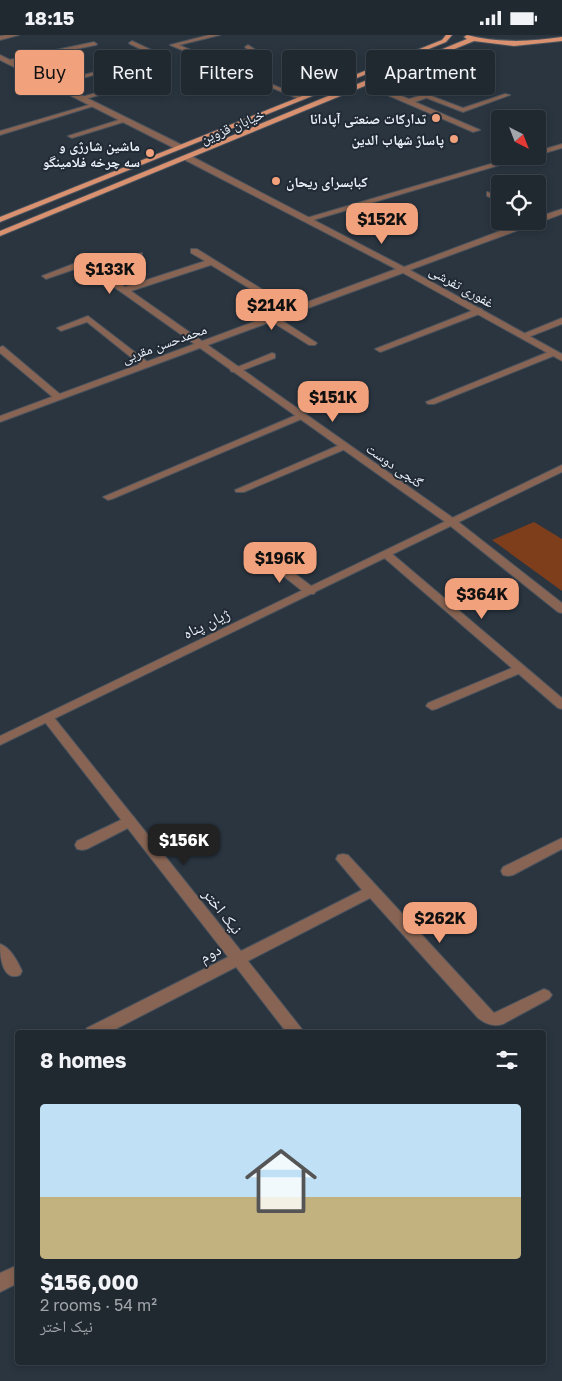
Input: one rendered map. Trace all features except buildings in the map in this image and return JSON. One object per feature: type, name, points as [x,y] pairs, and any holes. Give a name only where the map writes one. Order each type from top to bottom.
[{"type":"main road","name":"خیابان قزوین","points":[[0,219],[444,41],[449,35]]},
{"type":"main road","points":[[463,35],[474,39],[511,43],[562,39]]},
{"type":"main road","name":"خیابان قزوین","points":[[0,234],[474,39]]},
{"type":"street","points":[[0,38],[16,35]]},
{"type":"street","points":[[185,50],[173,45],[217,35]]},
{"type":"street","points":[[84,76],[161,56],[132,43]]},
{"type":"street","points":[[2,58],[94,44]]},
{"type":"street","points":[[248,47],[252,50]]},
{"type":"street","points":[[2,58],[15,65]]},
{"type":"street","points":[[364,83],[476,130]]},
{"type":"street","points":[[272,86],[301,98]]},
{"type":"street","points":[[75,95],[179,147]]},
{"type":"street","points":[[81,98],[94,95]]},
{"type":"street","points":[[408,102],[429,95]]},
{"type":"street","points":[[426,96],[462,110],[507,95]]},
{"type":"street","points":[[0,133],[94,105]]},
{"type":"street","points":[[72,136],[125,120]]},
{"type":"street","points":[[546,151],[562,146]]},
{"type":"street","name":"غفوری تفرشی","points":[[188,158],[404,270],[558,356]]},
{"type":"street","points":[[307,219],[496,165]]},
{"type":"street","name":"محمدحسن مقربی","points":[[546,216],[562,211]]},
{"type":"street","name":"محمدحسن مقربی","points":[[0,419],[509,230]]},
{"type":"street","points":[[194,251],[293,311]]},
{"type":"street","points":[[46,276],[81,264],[93,268],[139,255]]},
{"type":"street","points":[[124,290],[212,263]]},
{"type":"street","name":"گنجی دوست","points":[[93,268],[452,522],[562,609]]},
{"type":"street","points":[[380,349],[479,311]]},
{"type":"street","points":[[272,318],[312,343]]},
{"type":"street","points":[[61,328],[88,319],[146,365]]},
{"type":"street","points":[[523,336],[562,321]]},
{"type":"street","points":[[0,350],[3,349],[58,397]]},
{"type":"street","points":[[235,370],[272,356]]},
{"type":"street","points":[[431,402],[558,356]]},
{"type":"street","points":[[108,497],[302,416]]},
{"type":"street","points":[[240,490],[344,446]]},
{"type":"street","name":"ژیان پناه","points":[[0,741],[562,468]]},
{"type":"street","points":[[386,554],[562,705]]},
{"type":"street","points":[[266,557],[310,591]]},
{"type":"street","points":[[432,706],[519,669]]},
{"type":"street","name":"نیک اختر","points":[[48,718],[295,1030]]},
{"type":"street","points":[[82,845],[129,821]]},
{"type":"street","points":[[508,871],[562,843]]},
{"type":"street","points":[[343,859],[483,1013],[491,1019],[498,1019],[544,995]]},
{"type":"street","name":"دوم","points":[[98,1030],[372,891]]},
{"type":"street","points":[[0,950],[14,971]]},
{"type":"street","points":[[0,1283],[15,1275]]},
{"type":"shaded area","points":[[534,522],[562,539],[562,591],[492,540]]},
{"type":"place","name":"تدارکات صنعتی آپادانا","points":[[436,118]]},
{"type":"place","name":"پاساژ شهاب الدین","points":[[454,139]]},
{"type":"place","name":"ماشین شارژی و سه چرخه فلامینگو","points":[[150,153]]},
{"type":"place","name":"کبابسرای ریحان","points":[[276,181]]}]
